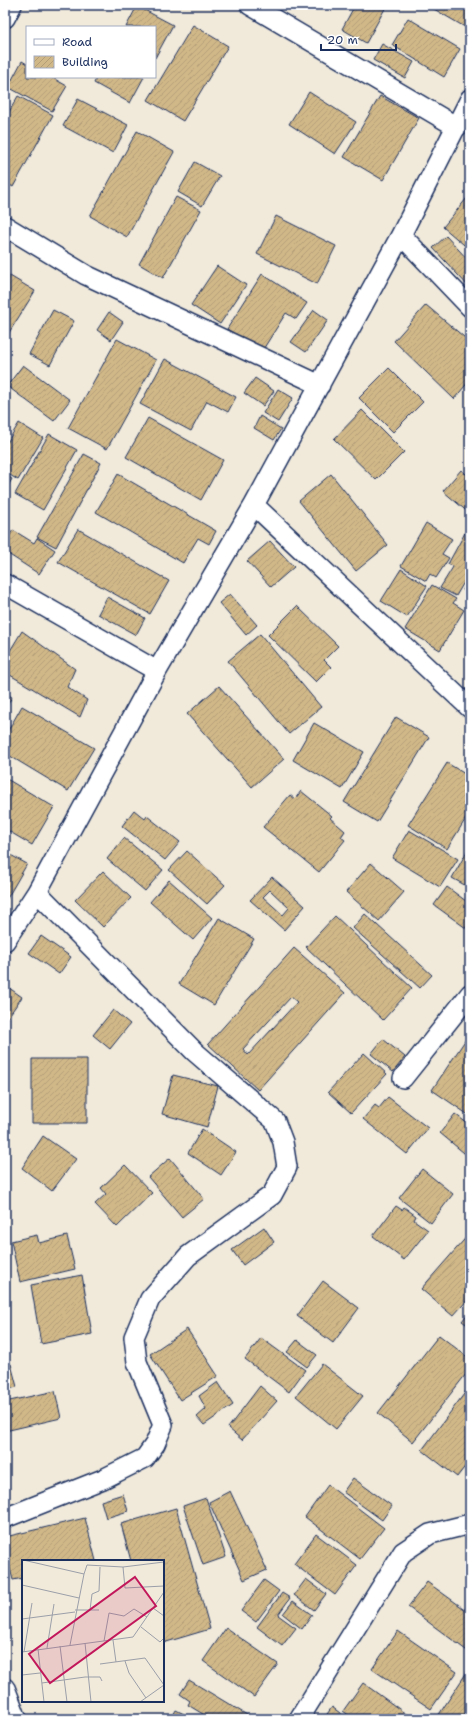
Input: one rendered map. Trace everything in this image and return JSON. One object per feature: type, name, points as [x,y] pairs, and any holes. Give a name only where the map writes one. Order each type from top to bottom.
[{"type":"street","points":[[5,18],[12,5]]},
{"type":"street","points":[[250,5],[456,127]]},
{"type":"street","points":[[5,941],[37,892],[157,671],[254,505],[401,235],[470,99]]},
{"type":"street","points":[[5,226],[86,275],[320,385]]},
{"type":"street","points":[[401,235],[470,307]]},
{"type":"street","points":[[254,505],[470,708]]},
{"type":"street","points":[[5,584],[157,671]]},
{"type":"street","points":[[5,1518],[103,1479],[145,1458],[155,1444],[162,1425],[137,1362],[134,1337],[150,1299],[188,1256],[272,1194],[286,1166],[283,1142],[275,1122],[195,1052],[37,892]]},
{"type":"street","points":[[403,1078],[470,994]]},
{"type":"street","points":[[299,1719],[403,1552],[430,1534],[466,1525],[470,1528]]},
{"type":"street","points":[[5,1688],[17,1719]]},
{"type":"building","points":[[355,5],[387,5],[366,43],[342,29]]},
{"type":"building","points":[[427,5],[470,5],[470,30]]},
{"type":"building","points":[[137,6],[173,25],[156,56],[156,26],[127,26]]},
{"type":"building","points":[[408,18],[460,49],[444,77],[392,45]]},
{"type":"building","points":[[193,25],[228,46],[183,121],[148,100]]},
{"type":"building","points":[[382,44],[414,62],[405,78],[373,60]]},
{"type":"building","points":[[22,61],[26,63],[26,78],[53,78],[67,86],[52,111],[8,87]]},
{"type":"building","points":[[96,78],[143,78],[130,103],[94,83]]},
{"type":"building","points":[[309,92],[356,122],[335,154],[289,124]]},
{"type":"building","points":[[18,96],[53,115],[13,187],[5,182],[5,119]]},
{"type":"building","points":[[380,96],[419,118],[383,180],[344,157]]},
{"type":"building","points":[[78,99],[128,125],[113,153],[63,126]]},
{"type":"building","points":[[137,131],[174,152],[127,237],[90,216]]},
{"type":"building","points":[[195,162],[220,176],[202,206],[178,192]]},
{"type":"building","points":[[176,197],[201,210],[163,278],[139,264]]},
{"type":"building","points":[[467,198],[470,201],[470,250],[443,227]]},
{"type":"building","points":[[276,216],[336,246],[317,284],[257,254]]},
{"type":"building","points":[[446,236],[470,262],[470,288],[433,248]]},
{"type":"building","points":[[217,266],[246,285],[220,324],[191,305]]},
{"type":"building","points":[[5,273],[35,291],[5,339]]},
{"type":"building","points":[[262,274],[307,303],[296,319],[286,313],[262,351],[227,329]]},
{"type":"building","points":[[426,305],[470,342],[470,380],[454,399],[394,341]]},
{"type":"building","points":[[53,310],[74,321],[50,365],[29,354]]},
{"type":"building","points":[[314,310],[328,320],[306,352],[291,342]]},
{"type":"building","points":[[109,312],[123,322],[111,340],[97,330]]},
{"type":"building","points":[[117,339],[156,360],[107,449],[68,428]]},
{"type":"building","points":[[165,359],[236,397],[228,412],[207,401],[191,431],[140,404]]},
{"type":"building","points":[[23,365],[70,400],[54,421],[7,386]]},
{"type":"building","points":[[389,368],[423,402],[393,432],[359,398]]},
{"type":"building","points":[[255,378],[274,391],[263,406],[244,393]]},
{"type":"building","points":[[278,389],[293,398],[278,422],[263,413]]},
{"type":"building","points":[[362,410],[404,452],[376,480],[334,439]]},
{"type":"building","points":[[260,416],[281,429],[274,440],[254,428]]},
{"type":"building","points":[[148,418],[223,460],[201,500],[126,457]]},
{"type":"building","points":[[19,423],[43,438],[18,480],[5,472],[5,446]]},
{"type":"building","points":[[49,434],[77,450],[43,510],[15,494]]},
{"type":"building","points":[[84,454],[101,463],[56,547],[37,537]]},
{"type":"building","points":[[461,470],[470,477],[470,514],[443,491]]},
{"type":"building","points":[[118,474],[216,531],[209,544],[198,538],[183,563],[96,512]]},
{"type":"building","points":[[331,474],[388,545],[356,571],[299,501]]},
{"type":"building","points":[[5,475],[12,479],[5,491]]},
{"type":"building","points":[[426,523],[452,539],[442,554],[449,558],[436,578],[430,574],[426,581],[401,566]]},
{"type":"building","points":[[78,529],[169,581],[150,614],[58,562]]},
{"type":"building","points":[[13,530],[34,543],[37,538],[55,550],[39,574],[5,552],[5,542]]},
{"type":"building","points":[[466,531],[470,533],[470,572],[456,596],[440,588],[453,567],[448,564]]},
{"type":"building","points":[[270,541],[294,567],[271,587],[247,561]]},
{"type":"building","points":[[401,569],[427,586],[407,617],[381,601]]},
{"type":"building","points":[[470,579],[470,595],[463,590]]},
{"type":"building","points":[[432,585],[456,599],[453,603],[464,610],[440,650],[405,629]]},
{"type":"building","points":[[230,594],[257,625],[246,635],[219,603]]},
{"type":"building","points":[[107,597],[145,618],[136,635],[98,614]]},
{"type":"building","points":[[297,606],[338,646],[324,660],[331,667],[316,682],[268,635]]},
{"type":"building","points":[[22,631],[75,669],[67,687],[87,700],[80,717],[5,672],[5,659]]},
{"type":"building","points":[[260,634],[321,707],[289,734],[228,661]]},
{"type":"building","points":[[219,686],[284,759],[252,787],[187,714]]},
{"type":"building","points":[[5,693],[12,697],[5,709]]},
{"type":"building","points":[[22,706],[94,748],[68,791],[5,753],[5,736]]},
{"type":"building","points":[[396,717],[429,737],[377,822],[344,802]]},
{"type":"building","points":[[314,723],[364,752],[342,789],[293,760]]},
{"type":"building","points":[[447,763],[470,777],[470,812],[447,849],[408,825]]},
{"type":"building","points":[[5,778],[54,807],[32,845],[5,829]]},
{"type":"building","points":[[301,791],[332,816],[330,818],[345,831],[341,837],[345,840],[319,872],[263,827],[290,795],[295,799]]},
{"type":"building","points":[[134,810],[145,819],[147,816],[180,842],[165,860],[122,826]]},
{"type":"building","points":[[409,830],[458,859],[440,887],[392,858]]},
{"type":"building","points":[[124,838],[163,870],[145,891],[107,859]]},
{"type":"building","points":[[470,846],[470,888],[452,878]]},
{"type":"building","points":[[187,851],[225,885],[207,904],[169,870]]},
{"type":"building","points":[[5,852],[27,864],[5,902]]},
{"type":"building","points":[[371,863],[404,892],[379,921],[346,892]]},
{"type":"building","points":[[103,871],[131,898],[103,927],[75,900]]},
{"type":"building","points":[[272,877],[305,906],[284,930],[250,900]],"holes":[[[270,890],[289,908],[283,915],[263,897]]]},
{"type":"building","points":[[169,880],[212,918],[193,940],[150,902]]},
{"type":"building","points":[[447,887],[470,904],[470,931],[434,905]]},
{"type":"building","points":[[365,914],[432,975],[420,988],[353,928]]},
{"type":"building","points":[[335,916],[412,988],[383,1020],[306,947]]},
{"type":"building","points":[[219,918],[254,939],[214,1005],[179,984]]},
{"type":"building","points":[[41,936],[71,957],[59,974],[29,953]]},
{"type":"building","points":[[294,948],[345,993],[258,1090],[208,1044]],"holes":[[[291,997],[297,1002],[248,1055],[243,1049]]]},
{"type":"building","points":[[5,985],[22,997],[8,1017],[5,1015]]},
{"type":"building","points":[[113,1010],[130,1024],[110,1049],[93,1035]]},
{"type":"building","points":[[383,1039],[405,1057],[393,1072],[371,1054]]},
{"type":"building","points":[[466,1039],[470,1042],[470,1116],[432,1090]]},
{"type":"building","points":[[364,1053],[387,1074],[351,1113],[328,1092]]},
{"type":"building","points":[[32,1059],[87,1059],[87,1123],[32,1123]]},
{"type":"building","points":[[173,1075],[218,1086],[207,1127],[162,1114]]},
{"type":"building","points":[[388,1097],[428,1128],[407,1154],[363,1119],[375,1105],[379,1108]]},
{"type":"building","points":[[455,1114],[468,1124],[470,1121],[470,1158],[440,1133]]},
{"type":"building","points":[[202,1129],[236,1152],[221,1175],[188,1153]]},
{"type":"building","points":[[43,1136],[76,1159],[52,1191],[22,1168]]},
{"type":"building","points":[[170,1158],[204,1199],[182,1217],[148,1177]]},
{"type":"building","points":[[125,1165],[152,1193],[117,1227],[95,1204],[106,1194],[101,1188]]},
{"type":"building","points":[[422,1169],[453,1194],[431,1223],[399,1198]]},
{"type":"building","points":[[396,1206],[402,1210],[404,1207],[416,1216],[414,1220],[428,1230],[404,1260],[373,1236]]},
{"type":"building","points":[[264,1227],[274,1242],[243,1265],[232,1250]]},
{"type":"building","points":[[470,1233],[470,1297],[453,1316],[421,1289]]},
{"type":"building","points":[[37,1235],[39,1243],[67,1236],[75,1269],[20,1282],[11,1241]]},
{"type":"building","points":[[82,1275],[92,1334],[41,1344],[31,1285]]},
{"type":"building","points":[[323,1281],[359,1308],[333,1343],[297,1316]]},
{"type":"building","points":[[470,1311],[470,1327],[462,1321]]},
{"type":"building","points":[[187,1329],[218,1376],[180,1400],[150,1354]]},
{"type":"building","points":[[439,1335],[470,1359],[470,1369],[413,1442],[378,1413]]},
{"type":"building","points":[[261,1338],[305,1370],[289,1392],[245,1359]]},
{"type":"building","points":[[297,1340],[317,1355],[307,1367],[287,1352]]},
{"type":"building","points":[[11,1364],[17,1387],[5,1390],[5,1365]]},
{"type":"building","points":[[322,1364],[363,1396],[336,1429],[296,1396]]},
{"type":"building","points":[[218,1382],[233,1405],[204,1425],[197,1417],[206,1409],[199,1396]]},
{"type":"building","points":[[260,1386],[277,1401],[242,1440],[228,1428]]},
{"type":"building","points":[[470,1386],[470,1460],[457,1477],[422,1450]]},
{"type":"building","points":[[55,1391],[61,1418],[5,1431],[5,1402]]},
{"type":"building","points":[[353,1478],[392,1506],[382,1520],[343,1492]]},
{"type":"building","points":[[328,1485],[384,1528],[360,1559],[305,1517]]},
{"type":"building","points":[[230,1491],[267,1570],[244,1580],[209,1502]]},
{"type":"building","points":[[123,1494],[128,1511],[106,1518],[101,1501]]},
{"type":"building","points":[[206,1498],[226,1557],[203,1565],[183,1506]]},
{"type":"building","points":[[176,1508],[210,1629],[164,1643],[164,1560],[131,1560],[121,1524]]},
{"type":"building","points":[[85,1518],[96,1560],[22,1560],[22,1578],[13,1580],[5,1549],[5,1537]]},
{"type":"building","points":[[316,1534],[357,1565],[335,1595],[294,1564]]},
{"type":"building","points":[[306,1579],[326,1594],[314,1610],[294,1595]]},
{"type":"building","points":[[264,1580],[279,1591],[256,1622],[241,1611]]},
{"type":"building","points":[[427,1582],[470,1613],[470,1653],[408,1607]]},
{"type":"building","points":[[282,1593],[290,1598],[278,1615],[296,1628],[282,1646],[257,1627]]},
{"type":"building","points":[[293,1601],[312,1615],[302,1629],[283,1614]]},
{"type":"building","points":[[226,1628],[278,1664],[254,1697],[203,1661]]},
{"type":"building","points":[[398,1631],[457,1672],[431,1709],[372,1669]]},
{"type":"building","points":[[467,1672],[470,1674],[470,1719],[436,1719]]},
{"type":"building","points":[[189,1680],[252,1718],[211,1719],[188,1705],[190,1701],[180,1694]]},
{"type":"building","points":[[363,1683],[413,1719],[354,1719],[343,1711]]},
{"type":"building","points":[[332,1707],[348,1719],[328,1719],[325,1717]]},
{"type":"building","points":[[176,1710],[194,1719],[171,1719]]}]
